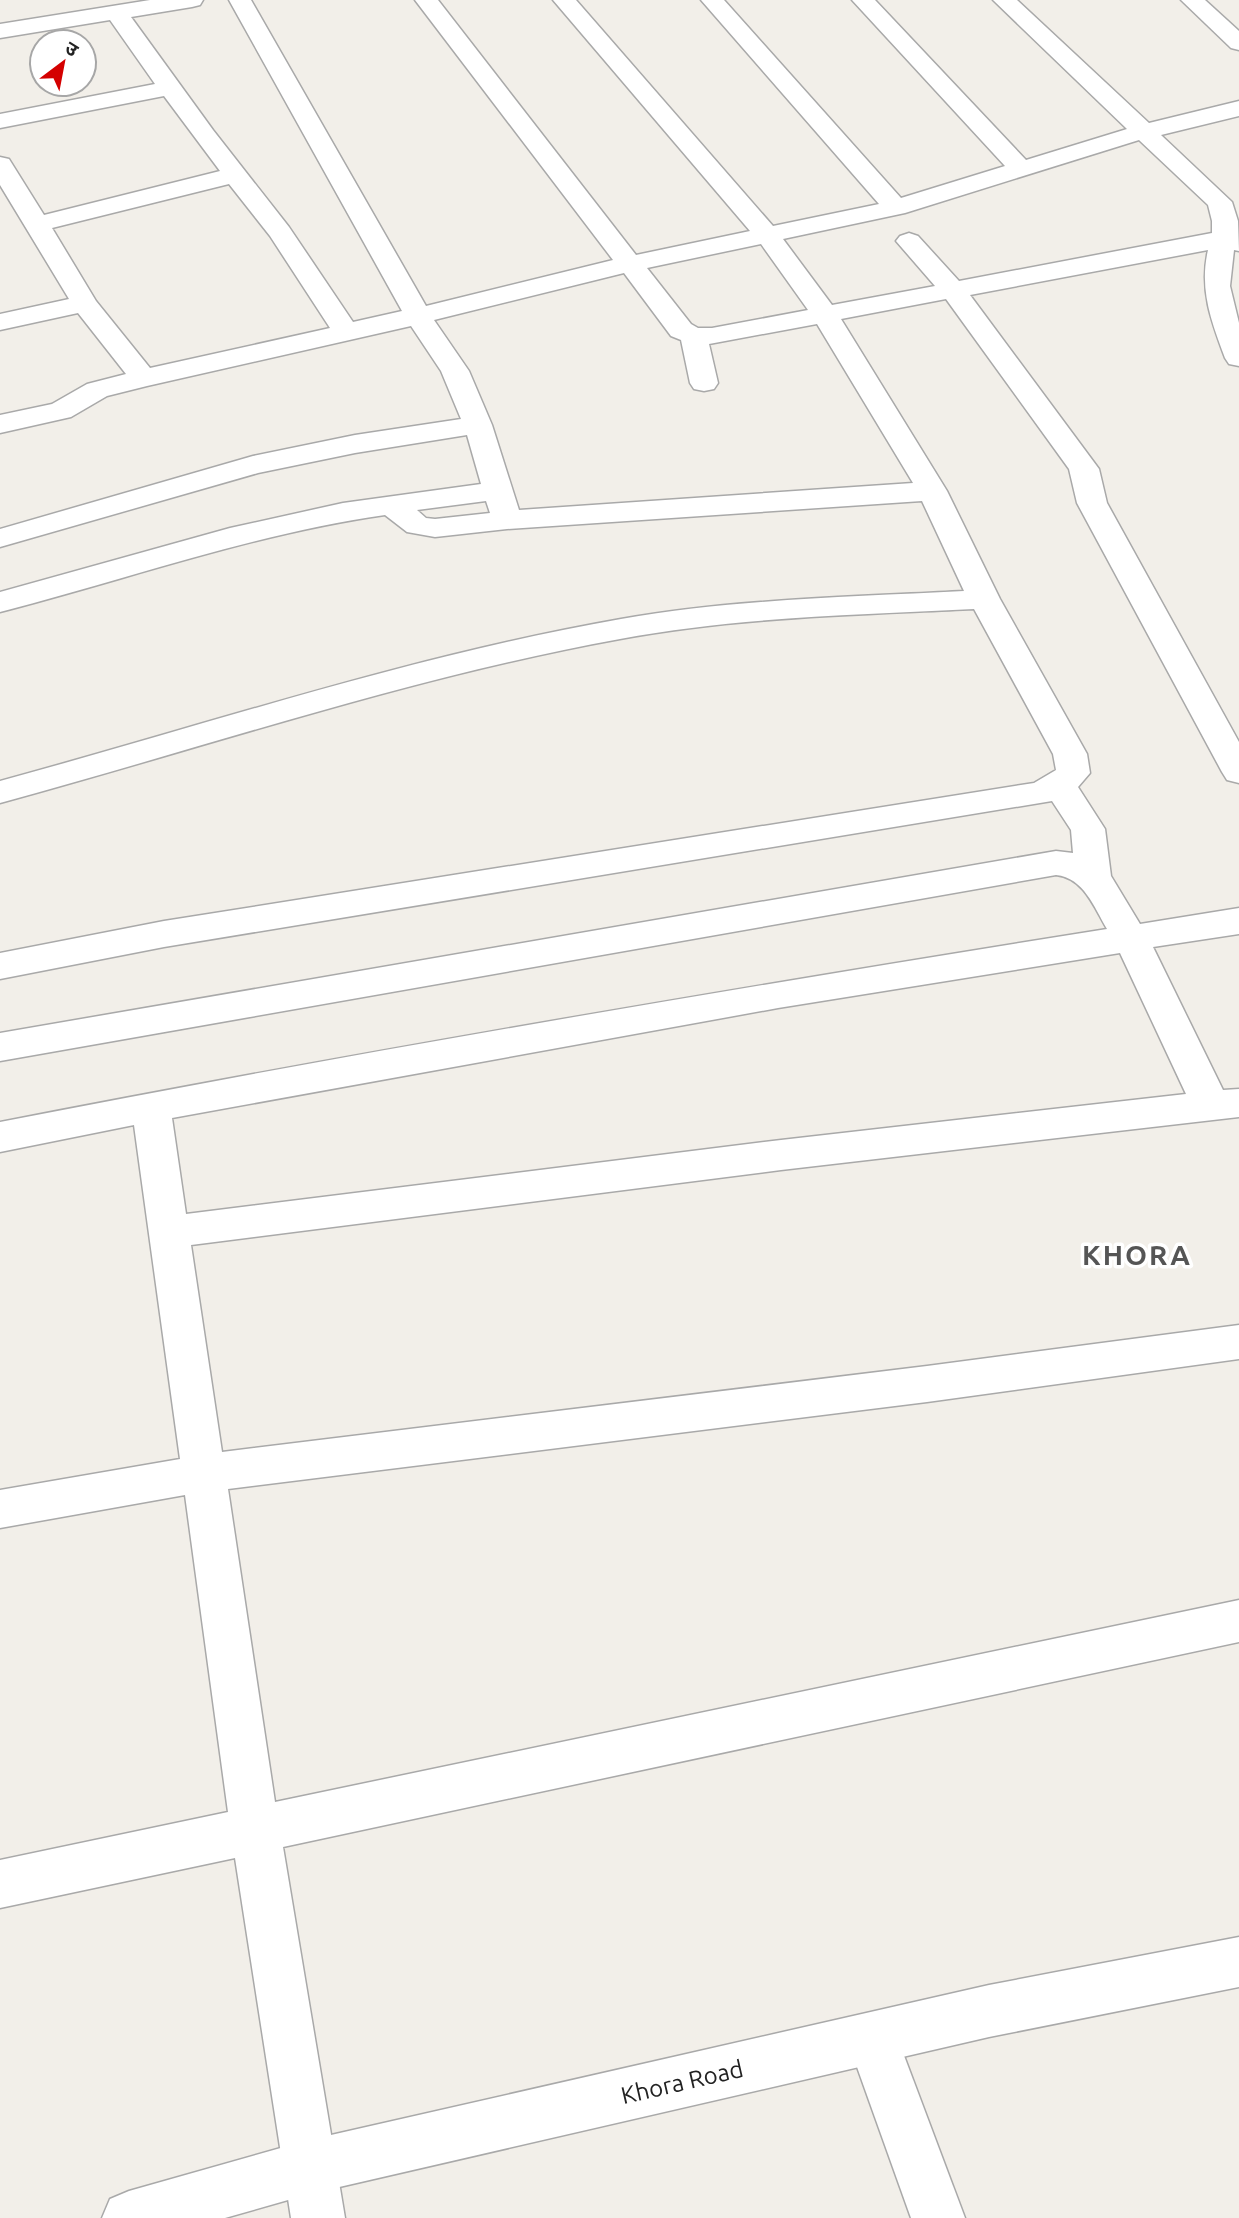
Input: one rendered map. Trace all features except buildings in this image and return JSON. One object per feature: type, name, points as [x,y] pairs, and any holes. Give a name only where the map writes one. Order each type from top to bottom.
[{"type":"street","points":[[37,0],[43,23]]},
{"type":"street","points":[[0,31],[163,2],[192,0]]},
{"type":"street","points":[[240,0],[418,316],[455,371],[478,425],[507,520]]},
{"type":"street","points":[[426,0],[681,330],[694,336],[712,335],[953,289],[1231,241]]},
{"type":"street","points":[[0,966],[164,934],[1027,795],[1059,785],[1073,773],[1070,754],[984,599],[932,491],[824,313],[767,235],[564,0]]},
{"type":"street","points":[[712,0],[896,208]]},
{"type":"street","points":[[863,0],[1021,169]]},
{"type":"street","points":[[1004,0],[1219,202],[1227,219],[1231,241],[1216,277],[1223,316],[1239,358]]},
{"type":"street","points":[[1192,0],[1239,43]]},
{"type":"street","points":[[116,12],[170,88],[280,232],[346,332]]},
{"type":"street","points":[[0,121],[170,88]]},
{"type":"street","points":[[0,424],[61,411],[97,390],[143,378],[418,316],[629,264],[896,208],[1144,131],[1234,114]]},
{"type":"street","points":[[0,164],[85,304],[143,378]]},
{"type":"street","points":[[0,212],[31,215],[235,175]]},
{"type":"street","points":[[909,241],[953,289],[1084,469],[1092,503],[1239,772]]},
{"type":"street","points":[[0,322],[85,304]]},
{"type":"street","points":[[694,336],[704,383]]},
{"type":"street","points":[[0,538],[253,465],[355,444],[478,425]]},
{"type":"street","points":[[0,603],[230,537],[343,512],[498,490]]},
{"type":"street","points":[[392,506],[418,526],[435,528],[507,520],[932,491]]},
{"type":"street","points":[[0,792],[499,653],[622,628],[730,614],[984,599]]},
{"type":"street","points":[[167,1232],[781,1155],[1225,1105],[1093,876],[1088,829],[1059,785]]},
{"type":"street","points":[[0,1047],[1056,863],[1074,865],[1093,876]]},
{"type":"street","points":[[0,1137],[150,1107],[778,995],[1239,921]]},
{"type":"street","points":[[150,1107],[255,1829],[318,2218]]},
{"type":"street","points":[[0,1509],[205,1473],[927,1384],[1239,1342]]},
{"type":"street","points":[[0,1884],[1239,1621]]},
{"type":"street","name":"Khora Road","points":[[129,2218],[309,2167],[989,2011],[1239,1962]]},
{"type":"street","points":[[873,2039],[938,2218]]},
{"type":"district","name":"KHORA","points":[[1137,1254]]}]
